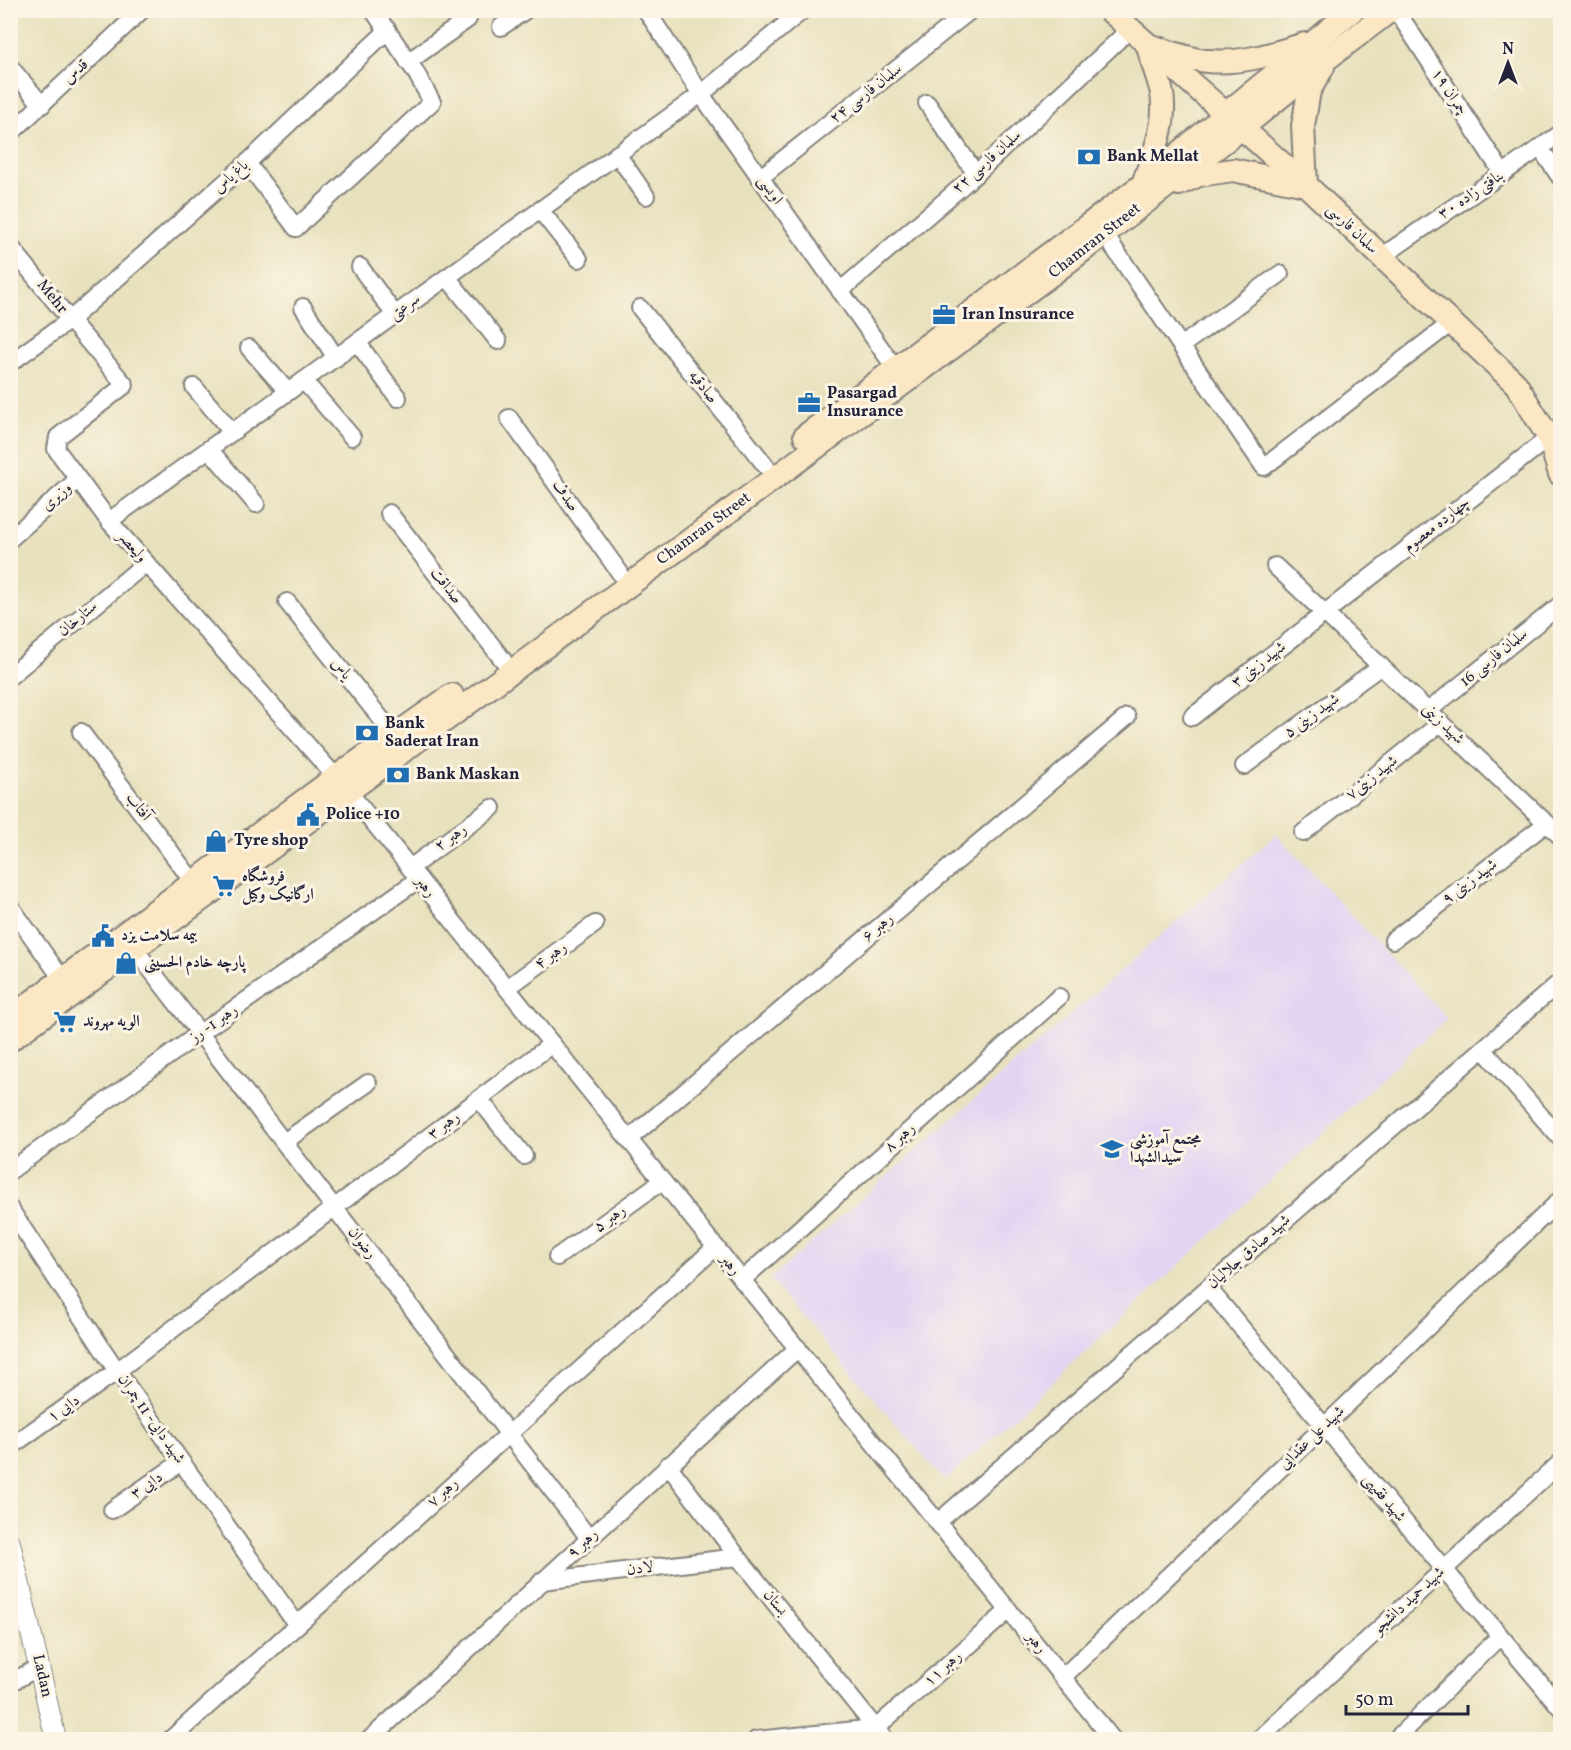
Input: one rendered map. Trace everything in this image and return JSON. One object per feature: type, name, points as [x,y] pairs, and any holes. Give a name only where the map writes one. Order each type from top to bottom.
[{"type":"main road","name":"سلمان فارسی","points":[[1109,10],[1306,185],[1515,384],[1557,436],[1560,474]]},
{"type":"main road","name":"Chamran Street","points":[[1322,49],[1353,10]]},
{"type":"main road","name":"Chamran Street","points":[[10,1040],[134,948],[342,784],[395,736],[503,660],[895,368],[1148,190],[1322,49],[1391,10]]},
{"type":"main road","points":[[1148,45],[1205,61],[1240,61],[1281,52],[1322,49],[1309,91],[1304,126],[1306,185],[1233,170],[1199,175],[1148,190],[1163,119],[1161,91],[1148,45]]},
{"type":"main road","name":"Chamran Street","points":[[10,1018],[194,883],[342,784],[1105,235],[1148,190]]},
{"type":"street","points":[[247,163],[296,228],[432,102],[412,66],[373,10]]},
{"type":"street","points":[[412,66],[468,19],[461,10]]},
{"type":"street","points":[[501,27],[526,10]]},
{"type":"street","name":"اویسی","points":[[646,10],[701,94],[895,368]]},
{"type":"street","name":"سرعتی","points":[[109,521],[701,94],[803,10]]},
{"type":"street","name":"سلمان فارسی ۲۴","points":[[761,177],[971,10]]},
{"type":"street","name":"چمران ۱۹","points":[[1396,10],[1503,174]]},
{"type":"street","name":"قدس","points":[[10,134],[138,12]]},
{"type":"street","name":"سلمان فارسی ۲۲","points":[[840,291],[976,174],[1130,29]]},
{"type":"street","name":"باغ یاس","points":[[10,363],[70,320],[247,163],[388,30]]},
{"type":"street","points":[[10,67],[42,105]]},
{"type":"street","points":[[927,103],[976,174]]},
{"type":"street","name":"بنافتی زاده ۳۰","points":[[1381,257],[1560,134]]},
{"type":"street","points":[[1540,148],[1560,177]]},
{"type":"street","points":[[617,154],[646,196]]},
{"type":"street","points":[[540,210],[579,259]]},
{"type":"street","points":[[1105,235],[1264,467],[1451,323]]},
{"type":"street","name":"Mehr","points":[[10,246],[70,320]]},
{"type":"street","points":[[360,267],[395,315]]},
{"type":"street","points":[[1181,346],[1280,274]]},
{"type":"street","points":[[447,277],[498,341]]},
{"type":"street","points":[[303,307],[336,358]]},
{"type":"street","name":"صادقیه","points":[[640,308],[766,466]]},
{"type":"street","name":"ولیعصر","points":[[70,320],[125,385],[58,437],[56,449],[109,521],[342,784]]},
{"type":"street","points":[[357,342],[398,398]]},
{"type":"street","points":[[249,348],[288,392]]},
{"type":"street","points":[[304,381],[352,438]]},
{"type":"street","points":[[194,387],[232,432]]},
{"type":"street","name":"صدف","points":[[509,418],[620,573]]},
{"type":"street","name":"چهارده معصوم","points":[[1325,613],[1557,436]]},
{"type":"street","points":[[209,448],[255,504]]},
{"type":"street","name":"وزیری","points":[[10,539],[77,480]]},
{"type":"street","name":"صداقت","points":[[389,513],[503,660]]},
{"type":"street","name":"ستارخان","points":[[10,676],[146,563]]},
{"type":"street","name":"شهید زینی","points":[[1275,566],[1560,836]]},
{"type":"street","name":"یاس","points":[[287,602],[395,736]]},
{"type":"street","name":"سلمان فارسی 16","points":[[1428,711],[1560,605]]},
{"type":"street","name":"شهید زینی ۳","points":[[1192,717],[1325,613]]},
{"type":"street","name":"شهید زینی ۵","points":[[1244,766],[1381,666]]},
{"type":"street","name":"رهبر ۶","points":[[629,1139],[1127,717]]},
{"type":"street","name":"شهید زینی۷","points":[[1303,833],[1441,723]]},
{"type":"street","name":"آفتاب","points":[[81,732],[194,883]]},
{"type":"street","name":"رهبر","points":[[342,784],[1113,1740]]},
{"type":"street","name":"رهبر ۲","points":[[415,874],[492,808]]},
{"type":"street","name":"شهید زینی ۹","points":[[1394,940],[1547,823]]},
{"type":"street","name":"رهبر 1- رز","points":[[10,1171],[415,874]]},
{"type":"street","points":[[10,906],[63,980]]},
{"type":"street","name":"رهبر ۴","points":[[507,988],[595,924]]},
{"type":"street","name":"رضوان","points":[[134,948],[589,1538]]},
{"type":"street","name":"شهید صادق جلالیان","points":[[938,1522],[1560,982]]},
{"type":"street","name":"رهبر ۸","points":[[742,1280],[1059,997]]},
{"type":"street","name":"رهبر ۳","points":[[117,1371],[552,1044]]},
{"type":"street","points":[[1483,1049],[1560,1138]]},
{"type":"street","points":[[284,1142],[368,1083]]},
{"type":"street","points":[[480,1100],[524,1156]]},
{"type":"street","name":"رهبر ۵","points":[[557,1257],[662,1181]]},
{"type":"street","name":"شهید علی عقدایی","points":[[1063,1677],[1560,1200]]},
{"type":"street","name":"شهید دایی- 11 چمران","points":[[10,1209],[117,1371],[297,1625]]},
{"type":"street","name":"رهبر ۷","points":[[170,1740],[716,1246]]},
{"type":"street","name":"شهید فقیهی","points":[[1208,1288],[1500,1636],[1558,1701]]},
{"type":"street","name":"رهبر ۹","points":[[369,1740],[798,1348]]},
{"type":"street","name":"دایی ۱","points":[[10,1447],[117,1371]]},
{"type":"street","name":"دایی ۳","points":[[112,1510],[181,1462]]},
{"type":"street","name":"شهید حمید دانشجو","points":[[1258,1740],[1560,1462]]},
{"type":"street","name":"بستان","points":[[668,1465],[738,1557],[881,1734]]},
{"type":"street","name":"Ladan","points":[[10,1543],[56,1740]]},
{"type":"street","name":"لادن","points":[[542,1581],[738,1557]]},
{"type":"street","name":"رهبر ۱۱","points":[[881,1734],[1009,1610]]},
{"type":"street","points":[[1395,1740],[1500,1636]]},
{"type":"street","points":[[10,1683],[39,1667]]},
{"type":"street","points":[[756,1740],[881,1734]]},
{"type":"shaded area","name":"مجتمع آموزشی سیدالشهدا","points":[[1276,834],[1447,1018],[945,1481],[770,1279]]},
{"type":"place","name":"Bank Mellat","points":[[1089,157]]},
{"type":"place","name":"Iran Insurance","points":[[944,315]]},
{"type":"place","name":"Pasargad Insurance","points":[[809,403]]},
{"type":"place","name":"Bank Saderat Iran","points":[[367,733]]},
{"type":"place","name":"Bank Maskan","points":[[398,775]]},
{"type":"place","name":"Police +10","points":[[308,815]]},
{"type":"place","name":"Tyre shop","points":[[216,841]]},
{"type":"place","name":"فروشگاه ارگانیک وکیل","points":[[224,886]]},
{"type":"place","name":"بيمه سلامت يزد","points":[[103,936]]},
{"type":"place","name":"پارچه خادم الحسینی","points":[[126,963]]},
{"type":"place","name":"الویه مهروند","points":[[65,1022]]},
{"type":"place","name":"مجتمع آموزشی سیدالشهدا","points":[[1112,1149]]}]
